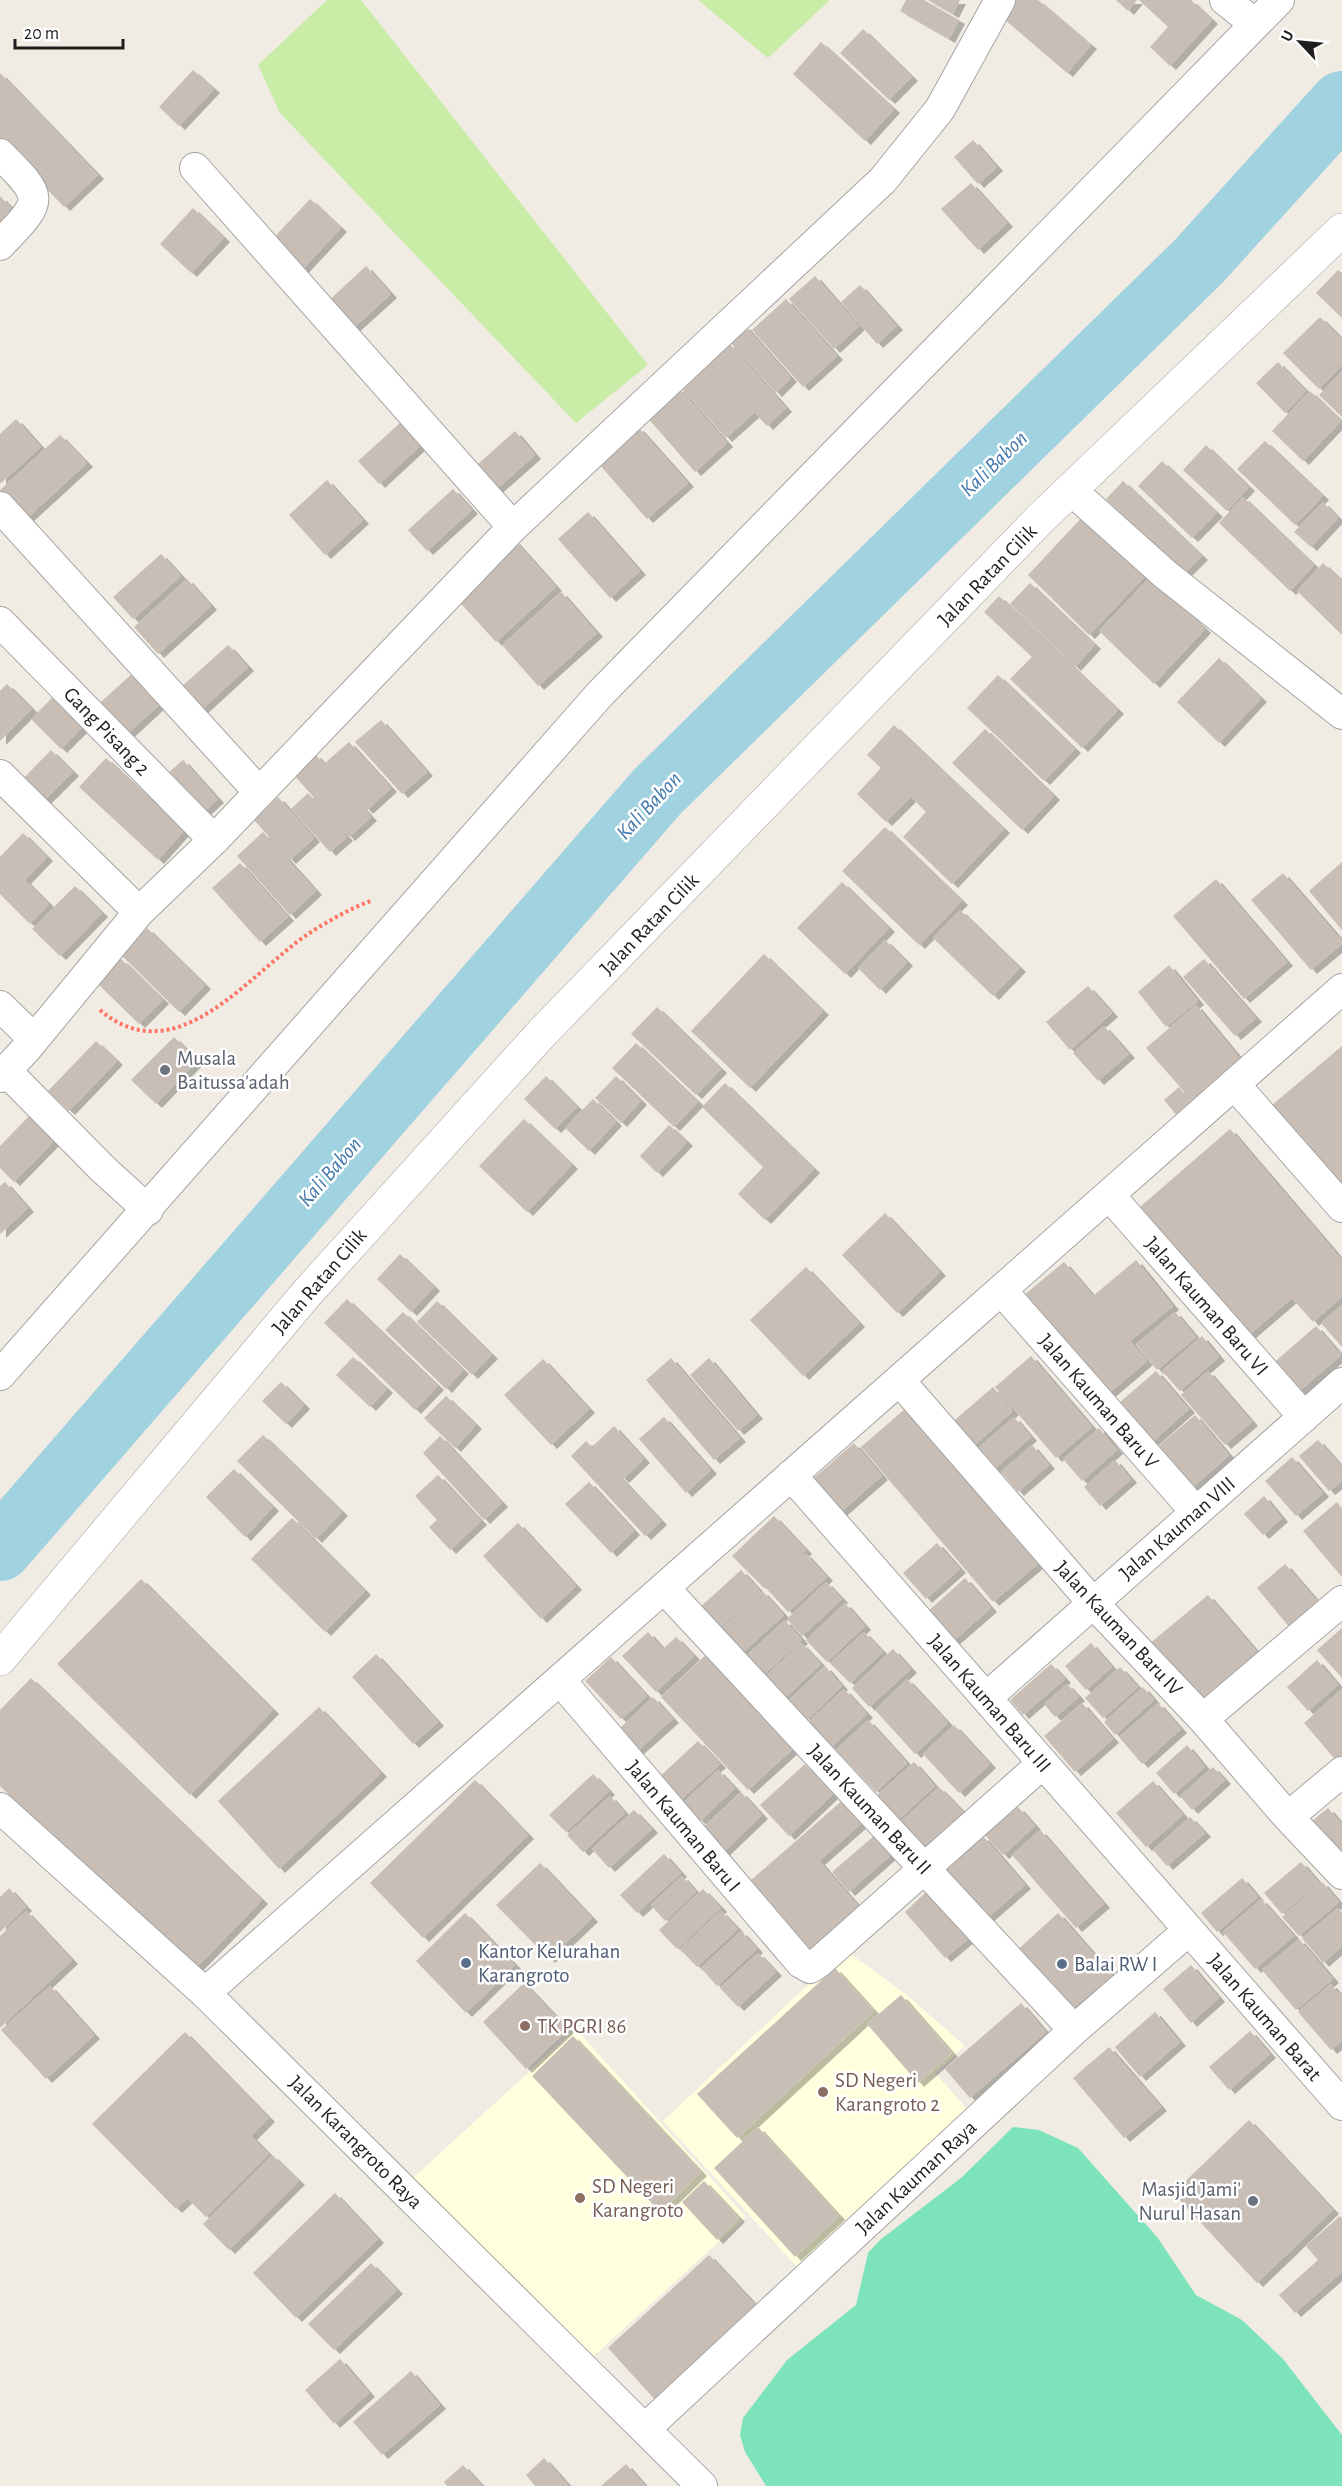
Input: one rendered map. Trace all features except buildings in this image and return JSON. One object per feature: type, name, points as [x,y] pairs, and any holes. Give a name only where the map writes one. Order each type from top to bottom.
[{"type":"street","points":[[148,1210],[3,1074],[139,912],[214,840],[513,527],[883,180],[940,109],[1000,0]]},
{"type":"street","points":[[1225,0],[1255,24]]},
{"type":"street","points":[[0,1375],[148,1210],[600,693],[1279,0]]},
{"type":"street","points":[[0,154],[30,184],[33,196],[29,215],[0,245]]},
{"type":"street","points":[[195,168],[513,527]]},
{"type":"street","name":"Jalan Ratan Cilik","points":[[0,1659],[307,1293],[542,1033],[1071,490],[1340,236]]},
{"type":"street","points":[[1071,490],[1166,575],[1342,714]]},
{"type":"street","points":[[0,507],[259,792]]},
{"type":"street","name":"Gang Pisang 2","points":[[0,622],[214,840]]},
{"type":"street","points":[[0,775],[139,912]]},
{"type":"street","points":[[205,1993],[1342,989]]},
{"type":"street","points":[[0,1006],[34,1039]]},
{"type":"street","points":[[1234,1084],[1342,1207]]},
{"type":"street","name":"Jalan Kauman Baru VI","points":[[1109,1195],[1304,1417]]},
{"type":"street","name":"Jalan Kauman Baru V","points":[[1001,1290],[1196,1512]]},
{"type":"street","name":"Jalan Kauman Baru IV","points":[[899,1380],[1093,1603],[1203,1719],[1288,1817],[1342,1874]]},
{"type":"street","name":"Jalan Kauman VIII","points":[[986,1698],[1342,1383]]},
{"type":"street","name":"Jalan Kauman Baru III","points":[[791,1475],[1189,1930]]},
{"type":"street","name":"Jalan Kauman Baru II","points":[[664,1588],[1074,2030]]},
{"type":"street","points":[[1203,1719],[1342,1601]]},
{"type":"street","name":"Jalan Kauman Baru I","points":[[560,1680],[801,1963],[810,1968],[924,1868]]},
{"type":"street","points":[[924,1868],[1042,1763]]},
{"type":"street","points":[[1288,1817],[1342,1772]]},
{"type":"street","name":"Jalan Karangroto Raya","points":[[0,1808],[205,1993],[646,2428],[696,2484]]},
{"type":"street","name":"Jalan Kauman Raya","points":[[646,2428],[1074,2030],[1189,1930]]},
{"type":"street","name":"Jalan Kauman Barat","points":[[1189,1930],[1342,2105]]},
{"type":"path","points":[[76,988],[114,1023],[128,1028],[145,1032],[163,1031],[186,1025],[212,1011],[309,933],[360,905],[383,896]]},
{"type":"shaded area","name":"SD Negeri Karangroto 2","points":[[845,1950],[903,1992],[965,2046],[935,2073],[969,2111],[799,2269],[663,2121]]},
{"type":"shaded area","name":"SD Negeri Karangroto","points":[[576,2029],[746,2217],[584,2365],[413,2178]]},
{"type":"green space","points":[[327,0],[361,0],[648,365],[576,423],[280,113],[258,65]]},
{"type":"green space","points":[[698,0],[830,0],[768,58]]},
{"type":"green space","points":[[1013,2127],[1039,2130],[1078,2148],[1157,2237],[1196,2295],[1242,2320],[1283,2359],[1342,2435],[1342,2486],[766,2486],[745,2452],[740,2435],[743,2418],[787,2360],[856,2305],[868,2253],[880,2240],[961,2178]]},
{"type":"waterway","name":"Kali Babon","points":[[0,1549],[657,792],[1199,261],[1342,103]]},
{"type":"place","name":"Musala Baitussa'adah","points":[[165,1070]]},
{"type":"place","name":"Kantor Kelurahan Karangroto","points":[[466,1963]]},
{"type":"place","name":"Balai RW I","points":[[1062,1964]]},
{"type":"place","name":"TK PGRI 86","points":[[525,2026]]},
{"type":"place","name":"SD Negeri Karangroto 2","points":[[823,2092]]},
{"type":"place","name":"SD Negeri Karangroto","points":[[580,2198]]},
{"type":"place","name":"Masjid Jami' Nurul Hasan","points":[[1253,2201]]}]
